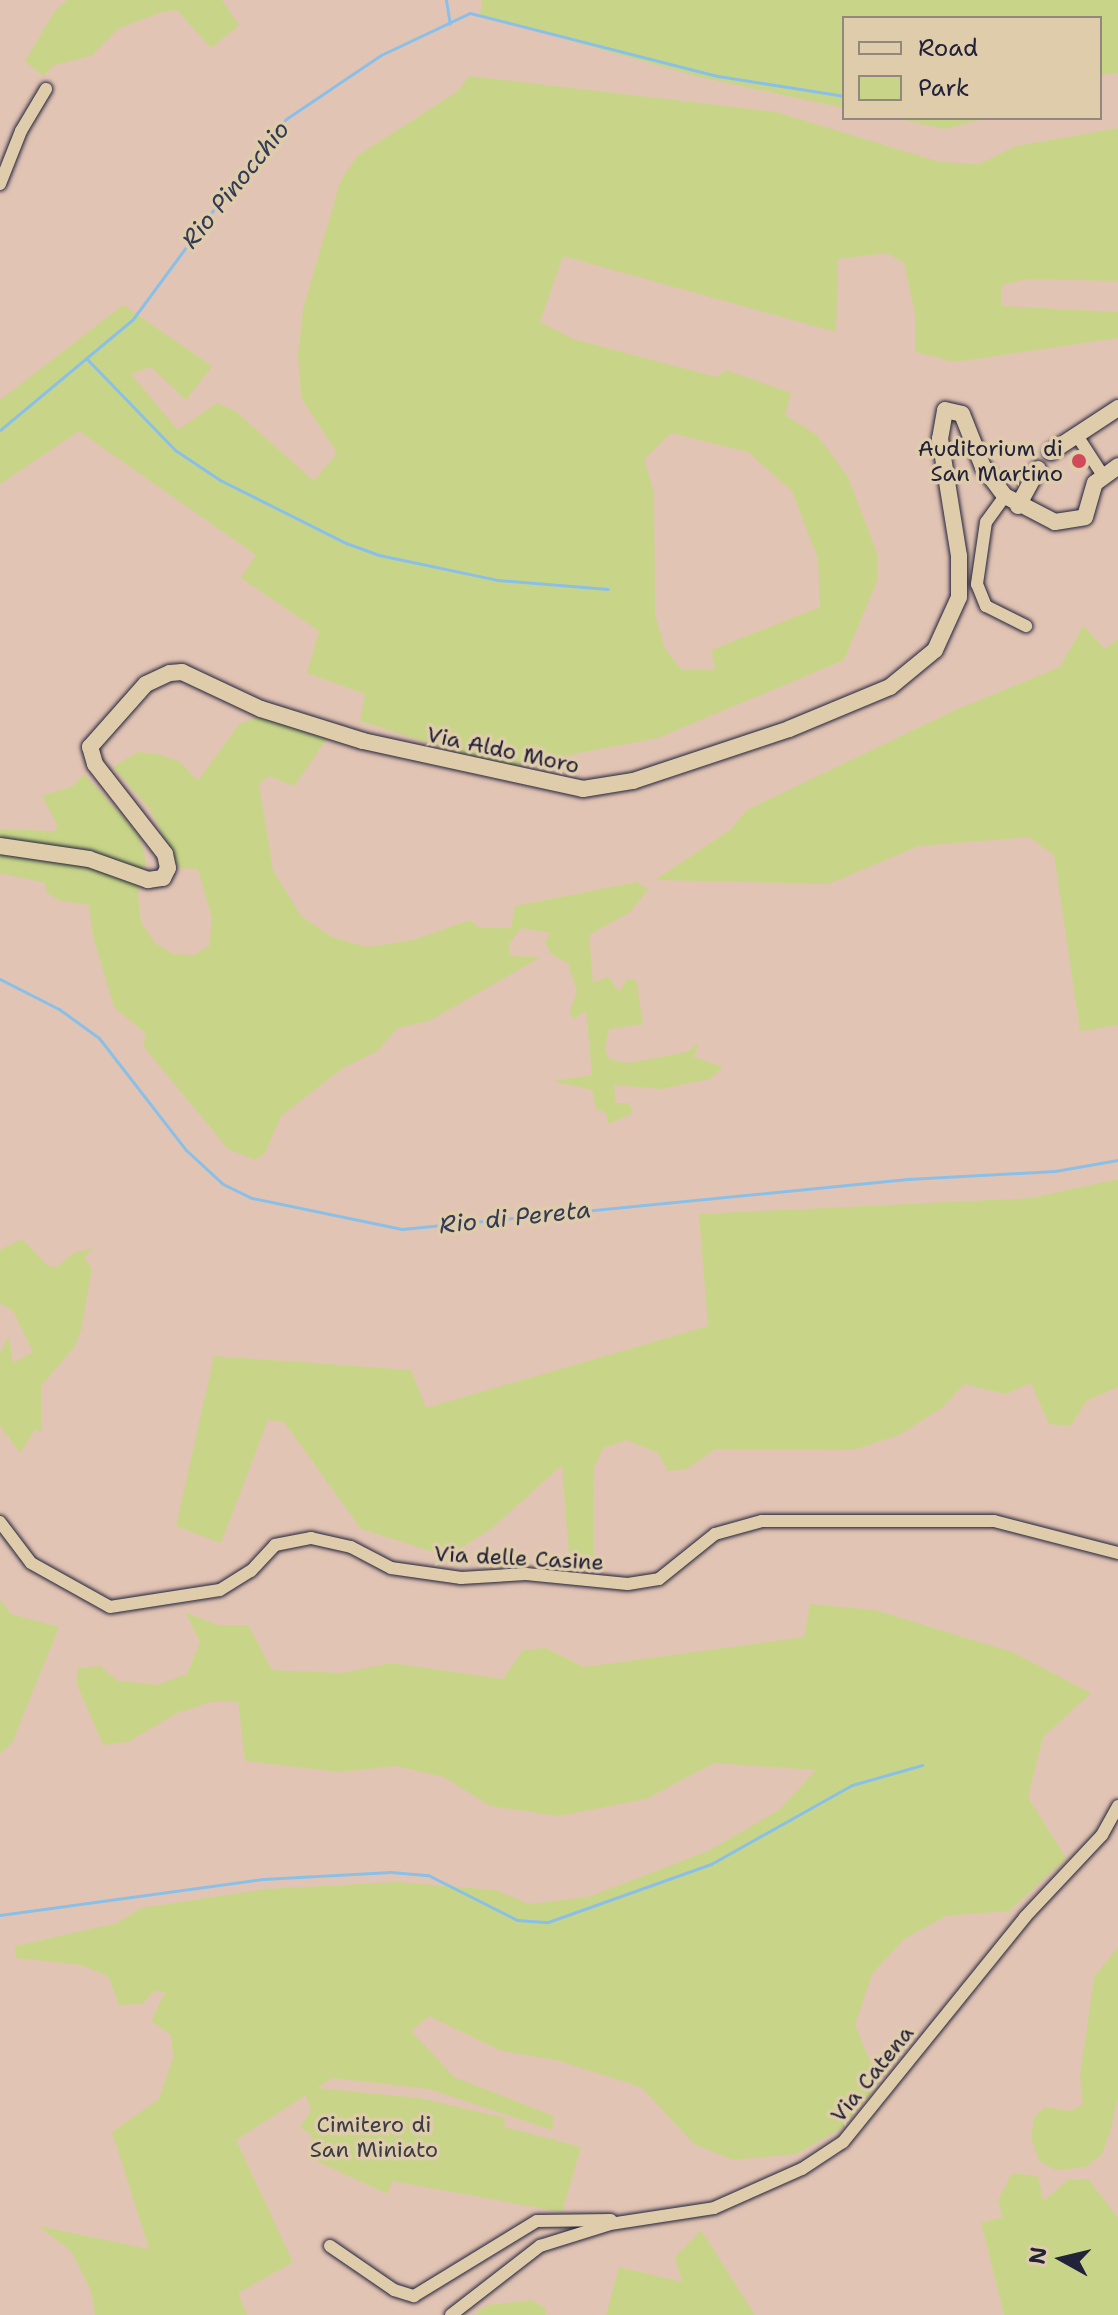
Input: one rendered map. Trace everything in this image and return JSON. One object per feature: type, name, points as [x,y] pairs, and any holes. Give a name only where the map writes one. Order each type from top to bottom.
[{"type":"main road","points":[[1051,452],[1118,408]]},
{"type":"main road","name":"Via Aldo Moro","points":[[0,846],[89,859],[148,880],[163,878],[168,868],[165,854],[95,764],[90,747],[146,684],[170,673],[182,672],[261,709],[363,741],[583,789],[633,781],[789,729],[890,687],[935,650],[959,597],[959,556],[940,439],[945,410],[962,414],[983,467],[1012,501]]},
{"type":"main road","points":[[1038,469],[1012,501],[1055,522],[1078,520],[1089,512],[1091,490],[1102,474],[1118,466]]},
{"type":"street","points":[[0,184],[21,131],[46,89]]},
{"type":"street","points":[[1076,434],[1102,474]]},
{"type":"street","points":[[1012,501],[986,522],[977,584],[986,606],[1026,626]]},
{"type":"street","name":"Via delle Casine","points":[[0,1522],[31,1563],[110,1607],[220,1590],[251,1571],[275,1545],[311,1538],[351,1547],[391,1568],[461,1578],[526,1574],[628,1584],[659,1579],[715,1534],[762,1521],[994,1521],[1118,1553]]},
{"type":"street","name":"Via Catena","points":[[451,2315],[540,2246],[634,2220],[714,2208],[802,2169],[843,2142],[1025,1917],[1102,1835],[1118,1806]]},
{"type":"street","points":[[330,2246],[394,2290],[414,2296],[537,2221],[634,2220]]},
{"type":"green space","points":[[67,0],[222,0],[239,25],[211,48],[177,10],[159,13],[118,29],[91,56],[54,65],[43,76],[25,61],[54,12]]},
{"type":"green space","points":[[482,0],[1118,0],[1118,73],[1102,75],[1102,16],[842,16],[842,108],[699,77],[480,15]]},
{"type":"green space","points":[[469,76],[776,112],[940,162],[979,164],[1016,146],[1118,128],[1118,281],[1027,279],[1002,285],[1001,306],[1118,312],[1118,338],[955,362],[915,352],[915,314],[904,263],[887,253],[838,259],[836,332],[563,256],[540,322],[573,339],[716,377],[726,370],[791,393],[785,415],[817,435],[848,477],[877,553],[877,581],[844,660],[658,738],[505,767],[360,721],[365,694],[307,673],[319,631],[241,578],[256,555],[79,431],[0,484],[0,400],[123,305],[212,366],[186,400],[151,367],[131,374],[178,430],[217,403],[235,411],[314,481],[337,453],[301,398],[298,355],[303,309],[340,182],[357,156],[458,91]],"holes":[[[671,433],[748,452],[792,491],[818,559],[820,607],[711,650],[715,669],[682,670],[665,649],[655,614],[654,493],[644,459]]]},
{"type":"green space","points":[[903,120],[980,120],[945,129]]},
{"type":"green space","points":[[1083,626],[1105,649],[1118,639],[1118,1025],[1080,1031],[1054,855],[1029,837],[919,846],[828,884],[655,880],[730,830],[747,810],[953,711],[1060,667]]},
{"type":"green space","points":[[257,717],[327,739],[294,786],[269,776],[259,784],[273,870],[301,916],[332,937],[367,947],[413,940],[470,920],[479,928],[511,928],[515,906],[636,882],[648,889],[630,912],[589,935],[593,982],[609,977],[619,992],[627,979],[636,980],[643,1024],[609,1029],[605,1048],[609,1059],[629,1063],[687,1052],[699,1043],[694,1057],[723,1067],[710,1079],[662,1089],[614,1085],[616,1103],[629,1103],[633,1113],[609,1124],[605,1112],[596,1109],[592,1090],[552,1081],[592,1075],[586,1011],[573,1019],[570,1011],[577,992],[568,963],[551,954],[545,942],[550,933],[521,928],[509,943],[509,956],[541,957],[429,1021],[398,1028],[377,1051],[343,1068],[281,1116],[265,1153],[256,1160],[228,1149],[144,1047],[145,1033],[114,1007],[93,937],[89,905],[61,901],[47,893],[45,883],[0,873],[0,829],[54,831],[58,827],[42,796],[73,786],[84,774],[138,833],[146,860],[138,894],[141,922],[155,943],[173,954],[194,955],[209,946],[212,919],[198,869],[179,868],[150,809],[113,767],[138,752],[157,754],[179,761],[198,781],[239,724]]},
{"type":"green space","points":[[1118,1179],[1118,1387],[1086,1401],[1071,1426],[1049,1424],[1031,1383],[1005,1394],[964,1384],[943,1407],[899,1435],[853,1450],[715,1449],[687,1469],[668,1471],[658,1453],[627,1440],[603,1448],[594,1468],[593,1566],[575,1566],[569,1555],[562,1465],[491,1529],[447,1556],[361,1529],[284,1422],[268,1420],[221,1543],[176,1526],[214,1356],[411,1370],[426,1408],[708,1326],[699,1214],[1031,1198]]},
{"type":"green space","points":[[22,1239],[48,1266],[57,1267],[73,1253],[94,1248],[84,1257],[92,1269],[81,1330],[75,1346],[41,1386],[42,1433],[35,1429],[20,1453],[0,1426],[0,1353],[9,1336],[13,1363],[33,1352],[13,1311],[0,1303],[0,1250]]},
{"type":"green space","points":[[0,1600],[11,1614],[59,1627],[12,1743],[0,1754]]},
{"type":"green space","name":"Cimitero di San Miniato","points":[[810,1604],[875,1610],[1012,1652],[1091,1693],[1043,1737],[1028,1797],[1066,1858],[1009,1911],[946,1916],[904,1939],[872,1974],[855,2025],[879,2083],[842,2128],[796,2154],[733,2160],[694,2144],[641,2087],[559,2061],[499,2050],[429,2016],[411,2031],[454,2077],[554,2116],[552,2130],[429,2089],[332,2078],[317,2088],[419,2098],[505,2118],[504,2127],[581,2147],[562,2212],[392,2181],[387,2194],[317,2161],[311,2135],[300,2127],[311,2111],[306,2095],[236,2140],[293,2262],[238,2293],[247,2315],[95,2315],[91,2291],[71,2251],[38,2226],[149,2249],[112,2132],[159,2099],[173,2058],[171,2035],[151,2021],[165,1992],[154,1991],[142,2004],[119,2005],[108,1976],[81,1965],[16,1958],[15,1946],[117,1923],[141,1908],[265,1889],[398,1882],[496,1890],[529,1904],[588,1897],[708,1851],[779,1810],[816,1770],[714,1763],[646,1799],[559,1816],[490,1806],[444,1777],[396,1766],[339,1772],[245,1761],[238,1702],[212,1702],[177,1713],[128,1742],[103,1745],[76,1682],[78,1668],[100,1666],[118,1681],[157,1685],[187,1674],[200,1642],[185,1612],[218,1625],[248,1625],[272,1670],[342,1673],[391,1663],[503,1679],[523,1650],[546,1648],[584,1667],[804,1637]]},
{"type":"green space","points":[[1118,1947],[1118,2096],[1110,2132],[1102,2154],[1086,2167],[1056,2170],[1039,2161],[1031,2137],[1034,2117],[1045,2107],[1071,2111],[1083,2104],[1080,2076],[1094,1977]]},
{"type":"green space","points":[[1012,2173],[1038,2176],[1043,2201],[1068,2180],[1088,2179],[1118,2218],[1118,2315],[1004,2315],[981,2223],[1003,2217],[998,2201]]},
{"type":"green space","points":[[701,2230],[755,2315],[606,2315],[619,2267],[682,2282],[675,2257]]},
{"type":"green space","points":[[532,2300],[545,2308],[546,2315],[474,2315],[487,2305]]},
{"type":"waterway","points":[[446,0],[450,24]]},
{"type":"waterway","name":"Rio Pinocchio","points":[[0,430],[133,319],[251,159],[286,119],[381,55],[470,13],[718,76],[842,96]]},
{"type":"waterway","points":[[86,358],[175,450],[220,480],[346,543],[379,555],[498,580],[608,589]]},
{"type":"waterway","name":"Rio di Pereta","points":[[0,979],[59,1009],[99,1038],[186,1150],[223,1184],[252,1198],[402,1229],[908,1179],[1055,1171],[1118,1160]]},
{"type":"waterway","points":[[0,1915],[263,1879],[391,1872],[428,1875],[517,1920],[548,1922],[711,1864],[852,1785],[922,1765]]},
{"type":"place","name":"Auditorium di San Martino","points":[[1079,461]]}]
